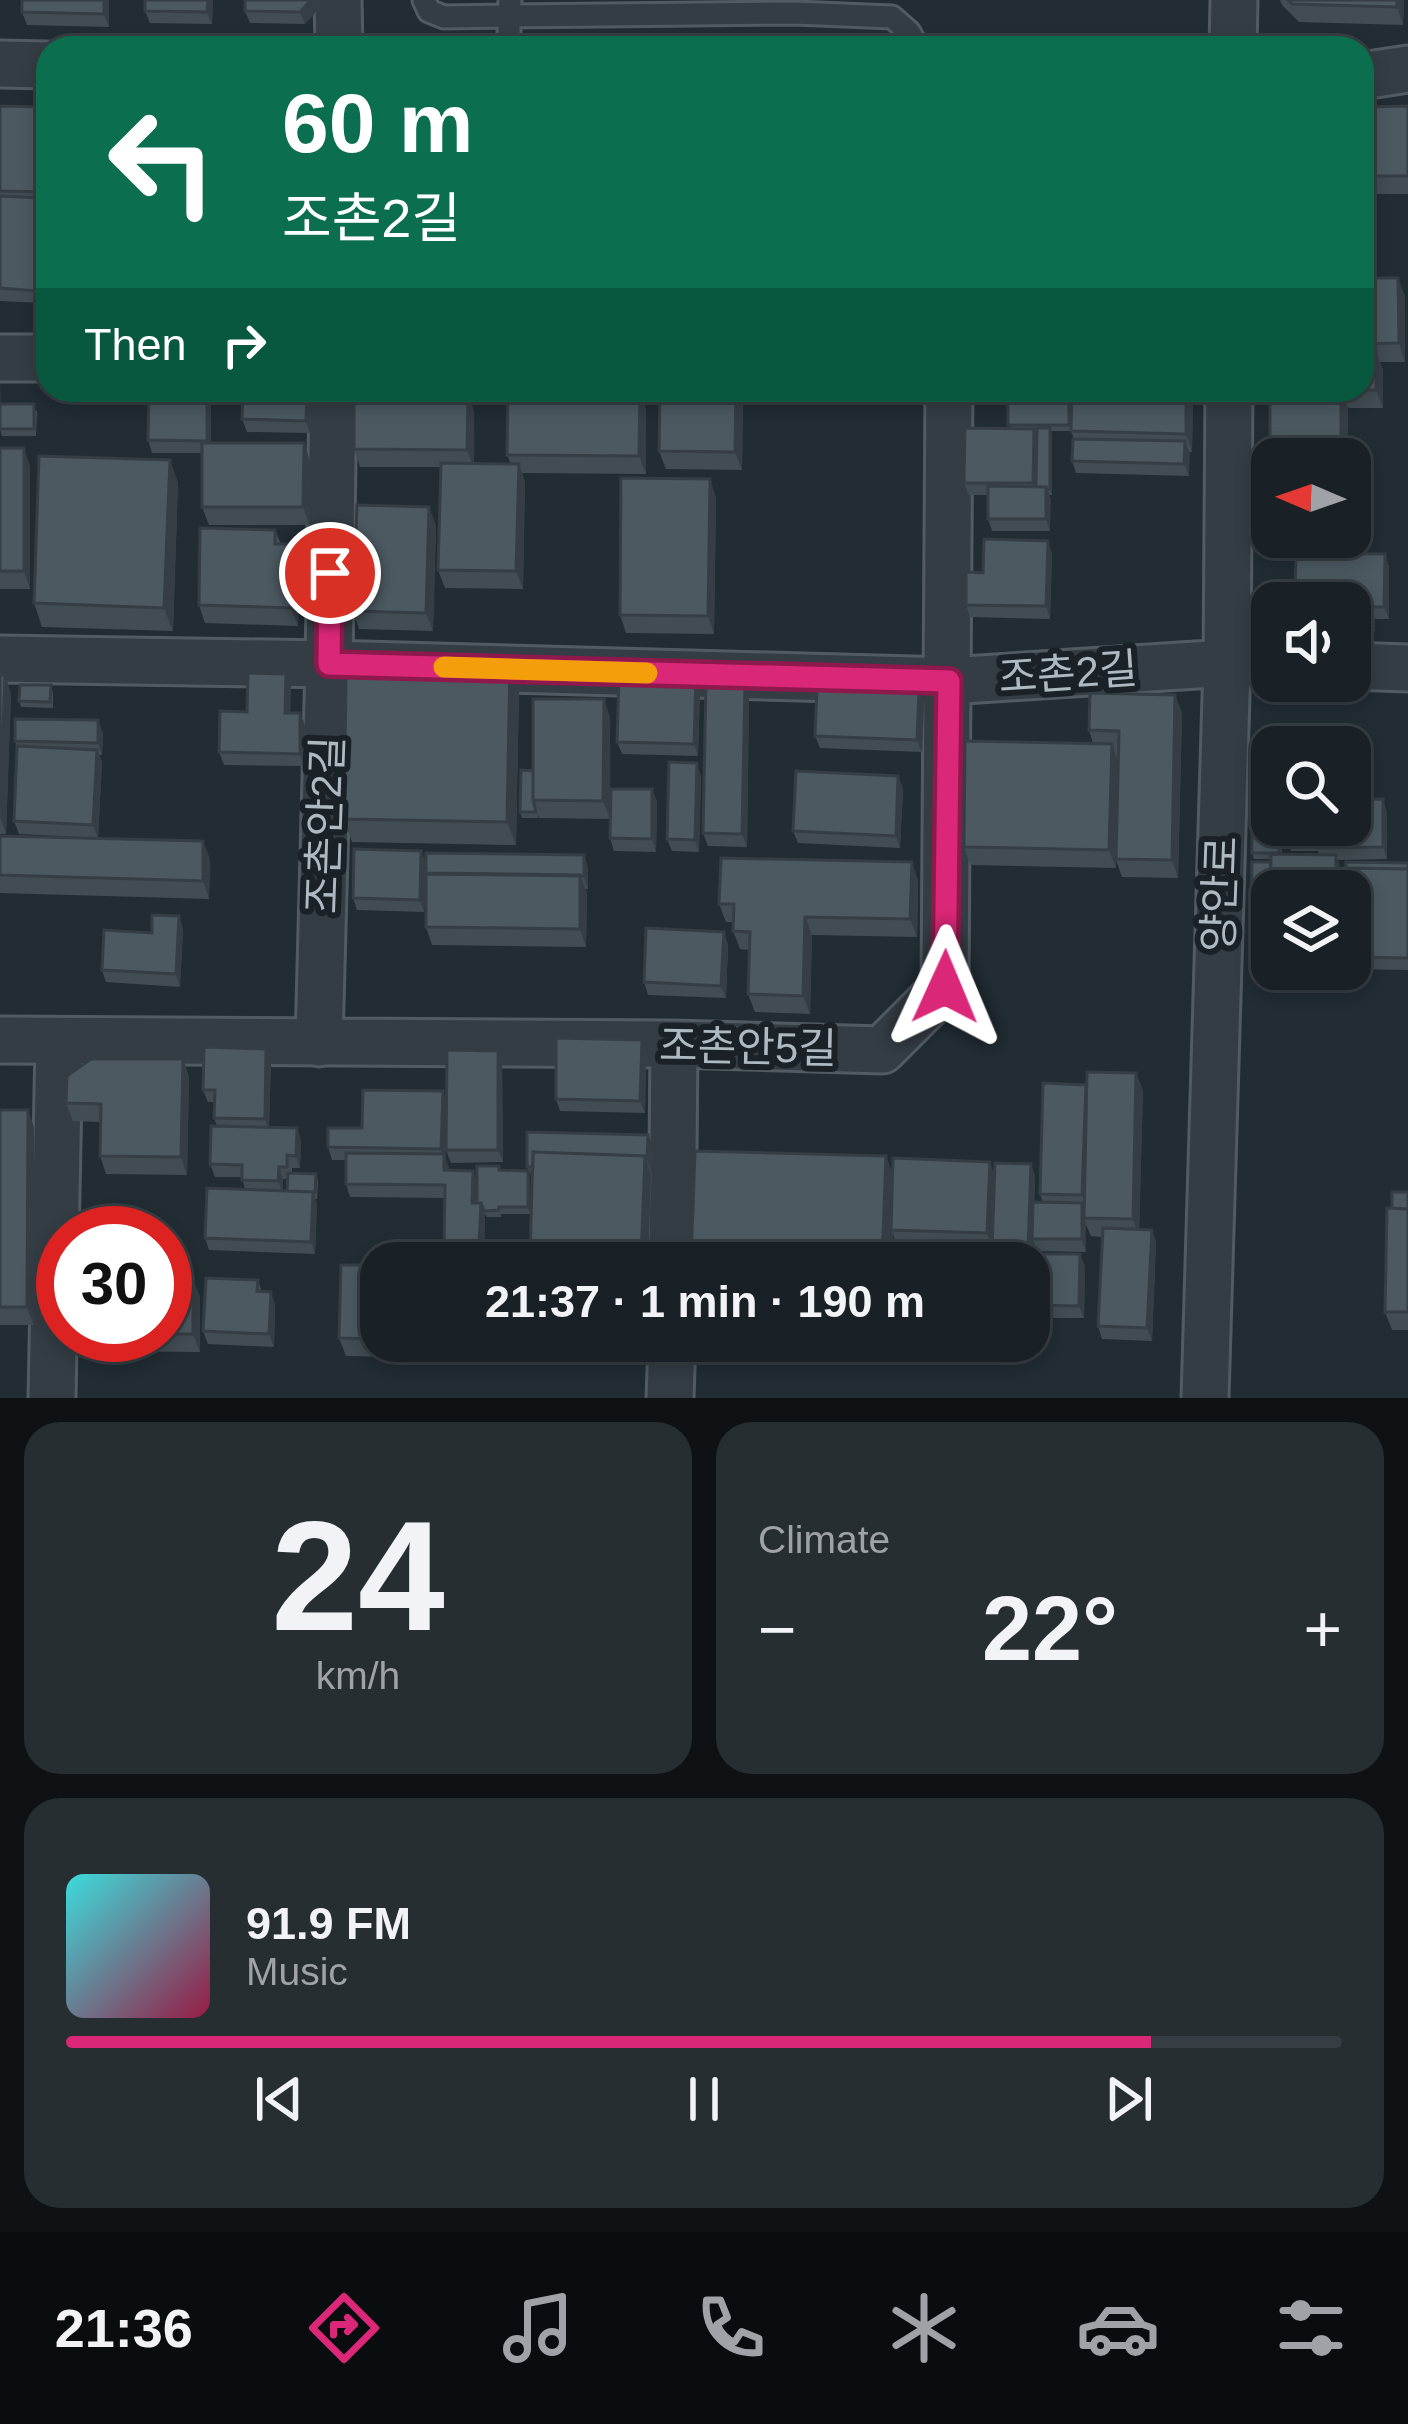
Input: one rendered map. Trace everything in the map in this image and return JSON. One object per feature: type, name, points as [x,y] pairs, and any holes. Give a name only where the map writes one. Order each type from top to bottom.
[{"type":"street","points":[[338,0],[339,36]]},
{"type":"street","points":[[1233,36],[1234,0]]},
{"type":"street","points":[[0,64],[36,65]]},
{"type":"street","points":[[1374,74],[1408,69]]},
{"type":"street","points":[[0,358],[36,358]]},
{"type":"street","name":"조촌안2길","points":[[319,1043],[333,402]]},
{"type":"street","name":"조촌안5길","points":[[0,1040],[881,1050],[945,987],[949,402]]},
{"type":"street","name":"양안로","points":[[1205,1398],[1227,663],[1229,402]]},
{"type":"street","name":"조촌2길","points":[[0,659],[949,681],[1251,664]]},
{"type":"street","points":[[1371,667],[1408,668]]},
{"type":"street","points":[[52,1398],[59,1041]]},
{"type":"street","points":[[672,1242],[674,1045]]},
{"type":"street","points":[[670,1398],[671,1362]]},
{"type":"lane","points":[[424,0],[429,11],[444,17],[510,8],[795,7],[892,17],[911,36]]},
{"type":"building","points":[[22,0],[104,0],[104,14],[22,12]]},
{"type":"building","points":[[145,0],[208,0],[207,12],[145,11]]},
{"type":"building","points":[[245,0],[311,0],[300,12],[245,11]]},
{"type":"building","points":[[1288,0],[1397,0],[1397,7],[1292,4]]},
{"type":"building","points":[[0,106],[36,107],[36,192],[0,191]]},
{"type":"building","points":[[1408,106],[1408,176],[1374,176],[1374,107]]},
{"type":"building","points":[[0,196],[36,198],[36,291],[0,288]]},
{"type":"building","points":[[1374,278],[1398,278],[1399,343],[1374,344]]},
{"type":"building","points":[[149,402],[207,402],[207,441],[148,440]]},
{"type":"building","points":[[243,402],[307,402],[306,421],[242,419]]},
{"type":"building","points":[[354,402],[468,402],[467,450],[354,449]]},
{"type":"building","points":[[508,402],[640,402],[639,456],[507,455]]},
{"type":"building","points":[[660,402],[736,402],[735,452],[659,451]]},
{"type":"building","points":[[1072,402],[1186,402],[1186,434],[1071,431]]},
{"type":"building","points":[[1270,402],[1341,402],[1341,438],[1270,438]]},
{"type":"building","points":[[1008,403],[1069,403],[1069,425],[1008,425]]},
{"type":"building","points":[[0,404],[34,404],[34,429],[0,429]]},
{"type":"building","points":[[965,428],[1034,429],[1033,483],[964,483]]},
{"type":"building","points":[[1037,428],[1050,428],[1050,489],[1036,487]]},
{"type":"building","points":[[1073,439],[1185,441],[1184,464],[1072,461]]},
{"type":"building","points":[[202,443],[304,443],[303,507],[202,507]]},
{"type":"building","points":[[0,448],[24,448],[24,571],[0,571]]},
{"type":"building","points":[[39,456],[170,460],[164,608],[34,603]]},
{"type":"building","points":[[441,463],[519,464],[516,571],[438,570]]},
{"type":"building","points":[[621,478],[710,479],[708,616],[620,615]]},
{"type":"building","points":[[988,486],[1046,487],[1046,519],[988,519]]},
{"type":"building","points":[[357,505],[429,507],[426,613],[353,611]]},
{"type":"building","points":[[200,528],[275,530],[275,544],[293,544],[291,608],[199,605]]},
{"type":"building","points":[[984,539],[1048,541],[1046,606],[966,605],[966,572],[983,573]]},
{"type":"building","points":[[1385,554],[1384,607],[1371,607],[1371,582],[1295,582],[1296,558]]},
{"type":"building","points":[[368,660],[510,664],[507,822],[344,819],[346,679]]},
{"type":"building","points":[[248,673],[286,674],[285,713],[300,713],[300,754],[219,752],[220,711],[247,712]]},
{"type":"building","points":[[0,675],[5,675],[0,810]]},
{"type":"building","points":[[619,676],[696,678],[694,744],[617,742]]},
{"type":"building","points":[[706,683],[745,684],[742,834],[703,833]]},
{"type":"building","points":[[20,685],[51,685],[50,702],[19,701]]},
{"type":"building","points":[[817,687],[919,691],[917,740],[815,736]]},
{"type":"building","points":[[1090,693],[1175,695],[1172,860],[1116,859],[1119,731],[1089,730]]},
{"type":"building","points":[[533,699],[604,699],[603,801],[533,800]]},
{"type":"building","points":[[15,719],[98,720],[98,743],[15,741]]},
{"type":"building","points":[[965,741],[1112,744],[1109,850],[964,847]]},
{"type":"building","points":[[17,746],[97,750],[93,825],[14,821]]},
{"type":"building","points":[[669,762],[697,763],[695,840],[667,839]]},
{"type":"building","points":[[521,770],[533,771],[536,812],[520,812]]},
{"type":"building","points":[[796,771],[898,776],[896,836],[793,831]]},
{"type":"building","points":[[611,789],[652,789],[652,839],[610,838]]},
{"type":"building","points":[[1371,799],[1383,799],[1383,847],[1317,848],[1371,846]]},
{"type":"building","points":[[0,836],[203,841],[203,881],[0,875]]},
{"type":"building","points":[[1252,846],[1279,846],[1279,853],[1252,853]]},
{"type":"building","points":[[354,849],[421,851],[420,900],[353,898]]},
{"type":"building","points":[[426,853],[584,855],[584,876],[426,874]]},
{"type":"building","points":[[1271,854],[1336,855],[1336,870],[1270,870]]},
{"type":"building","points":[[721,858],[912,862],[910,919],[805,917],[803,996],[748,994],[750,932],[733,931],[734,904],[719,904]]},
{"type":"building","points":[[1252,862],[1271,862],[1271,870],[1252,870]]},
{"type":"building","points":[[1346,862],[1408,863],[1408,869],[1346,868]]},
{"type":"building","points":[[1408,869],[1408,958],[1371,957],[1371,870],[1344,870]]},
{"type":"building","points":[[426,873],[580,875],[580,929],[426,927]]},
{"type":"building","points":[[152,915],[179,916],[176,974],[102,970],[104,930],[152,933]]},
{"type":"building","points":[[646,928],[724,932],[721,986],[644,982]]},
{"type":"building","points":[[556,1038],[642,1040],[640,1101],[556,1099]]},
{"type":"building","points":[[204,1047],[266,1049],[265,1119],[214,1118],[215,1090],[203,1090]]},
{"type":"building","points":[[447,1050],[498,1051],[498,1150],[446,1150]]},
{"type":"building","points":[[91,1059],[183,1059],[181,1157],[100,1156],[101,1104],[66,1103],[67,1076]]},
{"type":"building","points":[[1087,1072],[1136,1073],[1133,1219],[1084,1218]]},
{"type":"building","points":[[1043,1083],[1086,1085],[1082,1195],[1040,1194]]},
{"type":"building","points":[[363,1090],[443,1091],[441,1149],[328,1147],[328,1128],[362,1128]]},
{"type":"building","points":[[0,1110],[28,1110],[27,1307],[0,1307]]},
{"type":"building","points":[[211,1126],[297,1128],[296,1156],[287,1155],[287,1167],[279,1167],[278,1181],[242,1180],[242,1165],[210,1164]]},
{"type":"building","points":[[527,1132],[648,1135],[647,1160],[645,1156],[533,1152],[533,1167],[527,1167]]},
{"type":"building","points":[[695,1151],[886,1156],[883,1242],[692,1242]]},
{"type":"building","points":[[533,1152],[645,1156],[642,1242],[530,1242]]},
{"type":"building","points":[[346,1153],[444,1154],[444,1170],[473,1171],[472,1203],[481,1203],[479,1242],[444,1242],[445,1185],[346,1184]]},
{"type":"building","points":[[893,1158],[990,1162],[987,1233],[891,1230]]},
{"type":"building","points":[[995,1163],[1031,1164],[1028,1242],[992,1242]]},
{"type":"building","points":[[477,1166],[528,1171],[528,1207],[484,1211],[477,1203]]},
{"type":"building","points":[[288,1173],[316,1174],[315,1192],[287,1191]]},
{"type":"building","points":[[207,1188],[313,1192],[311,1242],[205,1238]]},
{"type":"building","points":[[1392,1192],[1408,1192],[1408,1209],[1392,1208]]},
{"type":"building","points":[[1033,1202],[1082,1203],[1082,1239],[1032,1239]]},
{"type":"building","points":[[1387,1208],[1408,1209],[1408,1312],[1385,1312]]},
{"type":"building","points":[[1103,1228],[1152,1230],[1147,1328],[1098,1326]]},
{"type":"building","points":[[1050,1254],[1080,1254],[1079,1306],[1050,1305]]},
{"type":"building","points":[[341,1265],[360,1265],[360,1338],[339,1338]]},
{"type":"building","points":[[206,1278],[258,1280],[257,1291],[271,1292],[269,1334],[203,1331]]},
{"type":"slow traffic","points":[[444,667],[647,673]]},
{"type":"route","points":[[330,573],[329,664],[949,681],[945,987]]}]
